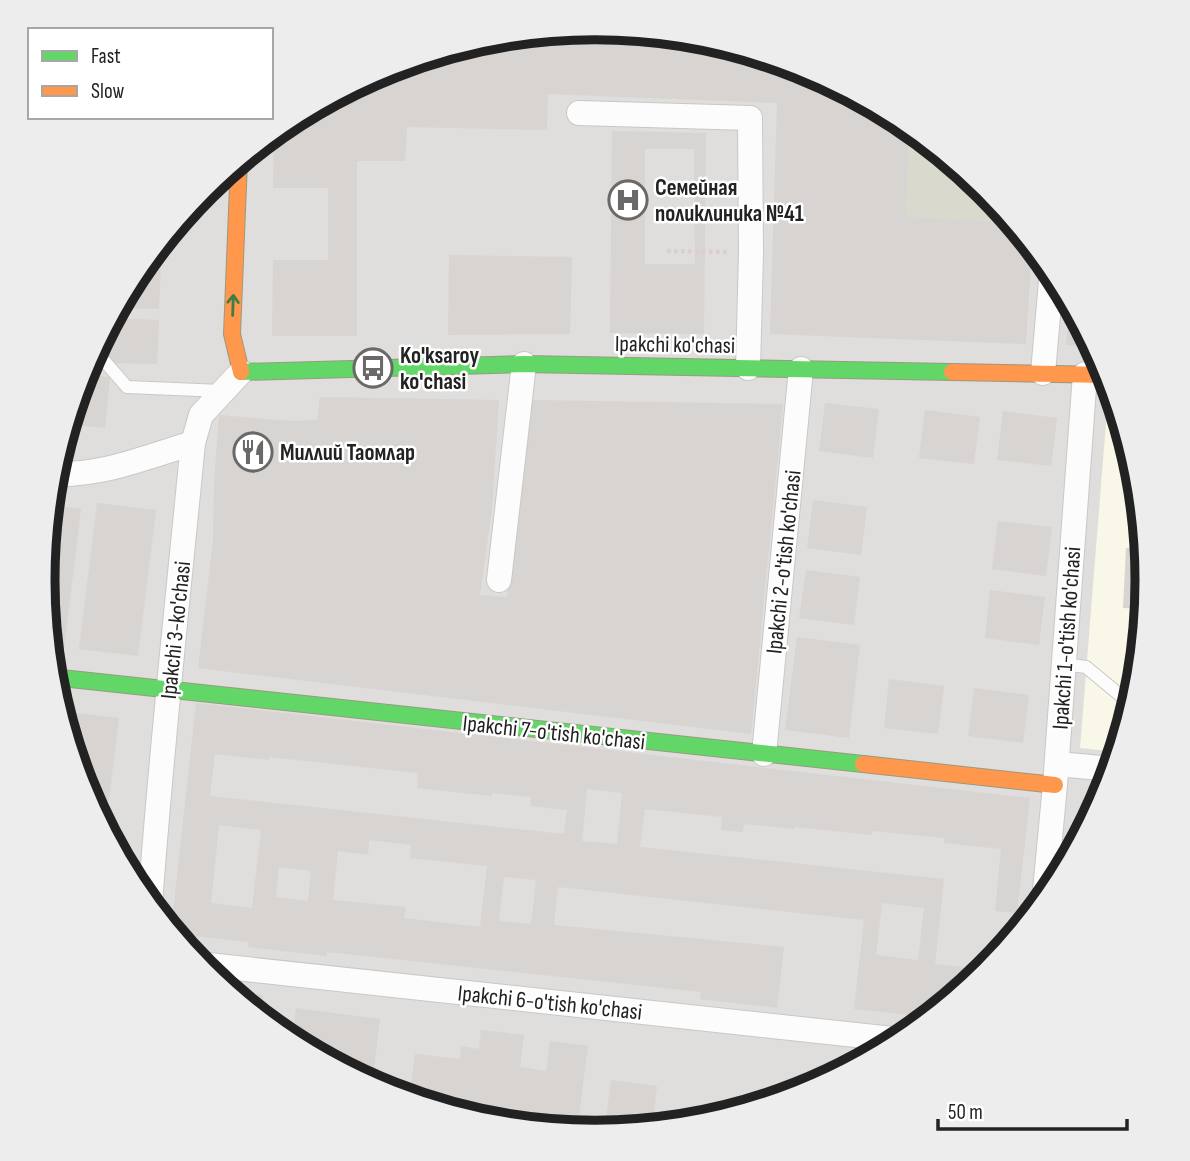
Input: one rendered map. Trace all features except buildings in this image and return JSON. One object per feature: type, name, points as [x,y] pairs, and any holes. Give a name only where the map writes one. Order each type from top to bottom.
[{"type":"main road","points":[[238,174],[232,334],[241,372]]},
{"type":"main road","points":[[220,350],[241,372]]},
{"type":"main road","name":"Ipakchi ko'chasi","points":[[241,372],[524,364],[1094,375]]},
{"type":"main road","name":"Ipakchi 7-o'tish ko'chasi","points":[[64,678],[764,754],[1056,774]]},
{"type":"street","points":[[579,113],[750,118],[748,368]]},
{"type":"street","points":[[1043,373],[1050,290]]},
{"type":"street","points":[[499,580],[524,364]]},
{"type":"street","name":"Ipakchi 2-o'tish ko'chasi","points":[[764,754],[802,369]]},
{"type":"street","name":"Ipakchi 3-ko'chasi","points":[[151,888],[161,756],[170,690],[193,443],[201,415],[241,372]]},
{"type":"street","name":"Ipakchi 1-o'tish ko'chasi","points":[[1046,877],[1064,664],[1096,378]]},
{"type":"street","points":[[65,474],[108,470],[193,443]]},
{"type":"street","name":"Ipakchi 7-o'tish ko'chasi","points":[[1056,774],[1101,770]]},
{"type":"street","name":"Ipakchi 6-o'tish ko'chasi","points":[[216,966],[882,1038]]},
{"type":"lane","points":[[103,359],[127,387],[223,391]]},
{"type":"lane","points":[[1064,664],[1086,667],[1122,697]]},
{"type":"path","points":[[667,251],[751,253]]},
{"type":"shaded area","points":[[560,41],[630,41],[666,45],[735,59],[802,81],[834,96],[895,131],[924,152],[977,198],[1001,224],[1024,252],[1063,310],[1080,342],[1107,407],[1131,510],[1134,616],[1131,651],[1117,720],[1107,754],[1080,819],[1063,851],[1024,909],[977,963],[951,987],[895,1030],[865,1048],[802,1080],[769,1092],[666,1116],[630,1120],[560,1120],[524,1116],[455,1102],[388,1080],[356,1065],[295,1030],[266,1009],[213,963],[189,937],[166,909],[127,851],[110,819],[83,754],[59,651],[56,545],[59,510],[73,441],[83,407],[110,342],[127,310],[166,252],[213,198],[239,174],[295,131],[325,113],[388,81],[421,69],[524,45]]},
{"type":"shaded area","points":[[909,141],[951,174],[1000,223],[906,216]]},
{"type":"shaded area","points":[[1108,410],[1131,510],[1134,616],[1125,686],[1108,751],[1080,748]]},
{"type":"traffic: fast","points":[[241,372],[524,364],[952,372]]},
{"type":"traffic: fast","points":[[64,678],[863,764]]},
{"type":"traffic: slow","points":[[238,175],[232,334],[241,372]]},
{"type":"traffic: slow","points":[[952,372],[1094,375]]},
{"type":"traffic: slow","points":[[863,764],[1055,785]]},
{"type":"place","name":"Семейная поликлиника №41","points":[[628,200]]},
{"type":"place","name":"Ko'ksaroy ko'chasi","points":[[373,368]]},
{"type":"place","name":"Миллий Таомлар","points":[[253,452]]}]
